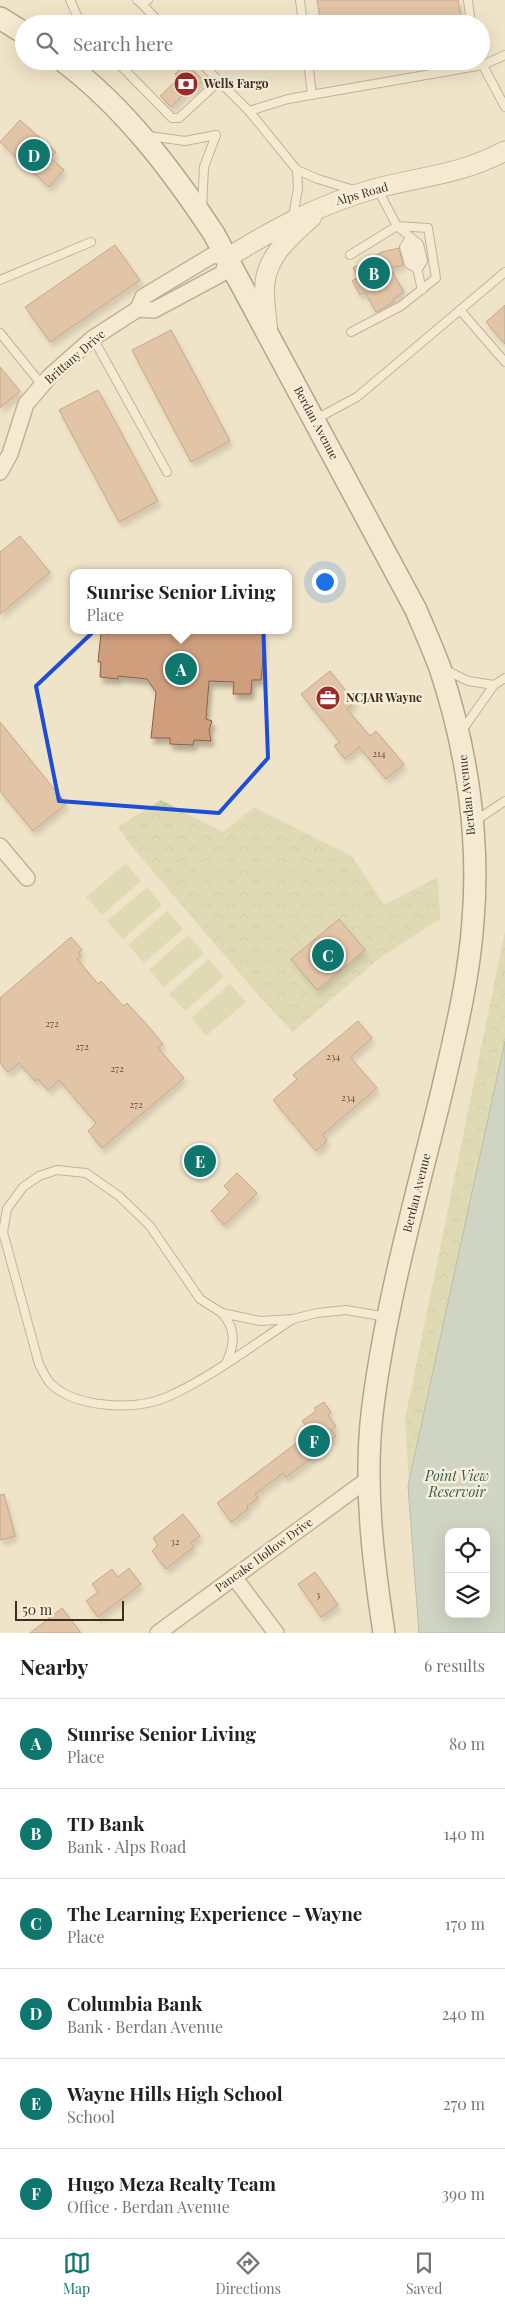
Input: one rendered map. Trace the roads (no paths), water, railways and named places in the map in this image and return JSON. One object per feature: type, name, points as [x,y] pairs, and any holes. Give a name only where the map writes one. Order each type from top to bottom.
[{"type":"main road","points":[[0,18],[15,27]]},
{"type":"main road","name":"Berdan Avenue","points":[[74,70],[89,82],[138,132],[183,187],[227,258],[416,610],[439,666],[459,735],[470,799],[474,883],[473,921],[468,966],[446,1072],[379,1363],[372,1416],[370,1477],[373,1552],[384,1633]]},
{"type":"street","name":"Alps Road","points":[[227,258],[271,230],[326,205],[370,190],[449,174],[505,151]]},
{"type":"street","points":[[268,334],[265,282],[275,254],[289,237],[326,205]]},
{"type":"street","name":"Brittany Drive","points":[[0,472],[10,454],[26,404],[50,376],[93,338],[138,309],[143,297],[213,254],[227,258]]},
{"type":"street","points":[[0,846],[27,878]]},
{"type":"street","name":"Pancake Hollow Drive","points":[[158,1633],[370,1477]]},
{"type":"street","points":[[234,1577],[276,1633]]},
{"type":"lane","points":[[70,0],[77,15]]},
{"type":"lane","points":[[300,0],[302,15]]},
{"type":"lane","points":[[468,0],[470,15]]},
{"type":"lane","points":[[142,1],[154,15]]},
{"type":"lane","points":[[490,60],[505,55]]},
{"type":"lane","points":[[125,70],[172,118],[179,118],[218,81]]},
{"type":"lane","points":[[208,70],[249,111],[274,139],[297,170],[318,179],[370,190],[397,226],[419,244],[423,261],[418,269],[422,290]]},
{"type":"lane","points":[[309,70],[312,95]]},
{"type":"lane","points":[[249,111],[288,99],[445,70]]},
{"type":"lane","points":[[486,70],[505,107]]},
{"type":"lane","points":[[138,132],[156,138],[185,141],[216,135],[204,167],[202,216]]},
{"type":"lane","points":[[293,220],[298,188],[297,170]]},
{"type":"lane","points":[[350,255],[397,226],[428,228],[436,278],[401,306],[351,332]]},
{"type":"lane","points":[[410,238],[404,247],[406,255],[409,264],[418,269]]},
{"type":"lane","points":[[0,280],[90,242]]},
{"type":"lane","points":[[314,420],[357,397],[505,272]]},
{"type":"lane","points":[[460,310],[505,362]]},
{"type":"lane","points":[[0,333],[42,385]]},
{"type":"lane","points":[[93,338],[167,472]]},
{"type":"lane","points":[[439,666],[468,681],[494,685]]},
{"type":"lane","points":[[459,735],[494,685],[505,678]]},
{"type":"lane","points":[[471,824],[505,801]]},
{"type":"lane","points":[[293,1319],[165,1398],[142,1403],[115,1405],[84,1402],[64,1394],[49,1383],[39,1364],[3,1232],[7,1209],[23,1187],[39,1176],[57,1170],[86,1173],[118,1196],[150,1226],[200,1299],[222,1313],[260,1321],[293,1319],[317,1313],[346,1310],[389,1318]]},
{"type":"lane","points":[[222,1313],[233,1330],[234,1344],[227,1361]]},
{"type":"water","name":"Point View Reservoir","points":[[505,1041],[505,1633],[419,1633],[408,1486]]},
{"type":"place","name":"Wells Fargo","points":[[186,84]]},
{"type":"place","name":"Columbia Bank","points":[[34,155]]},
{"type":"place","name":"TD Bank","points":[[374,273]]},
{"type":"place","name":"Sunrise Senior Living","points":[[181,669]]},
{"type":"place","name":"NCJAR Wayne","points":[[328,698]]},
{"type":"place","name":"The Learning Experience - Wayne","points":[[328,955]]},
{"type":"place","name":"Wayne Hills High School","points":[[200,1161]]},
{"type":"place","name":"Hugo Meza Realty Team","points":[[314,1441]]}]
